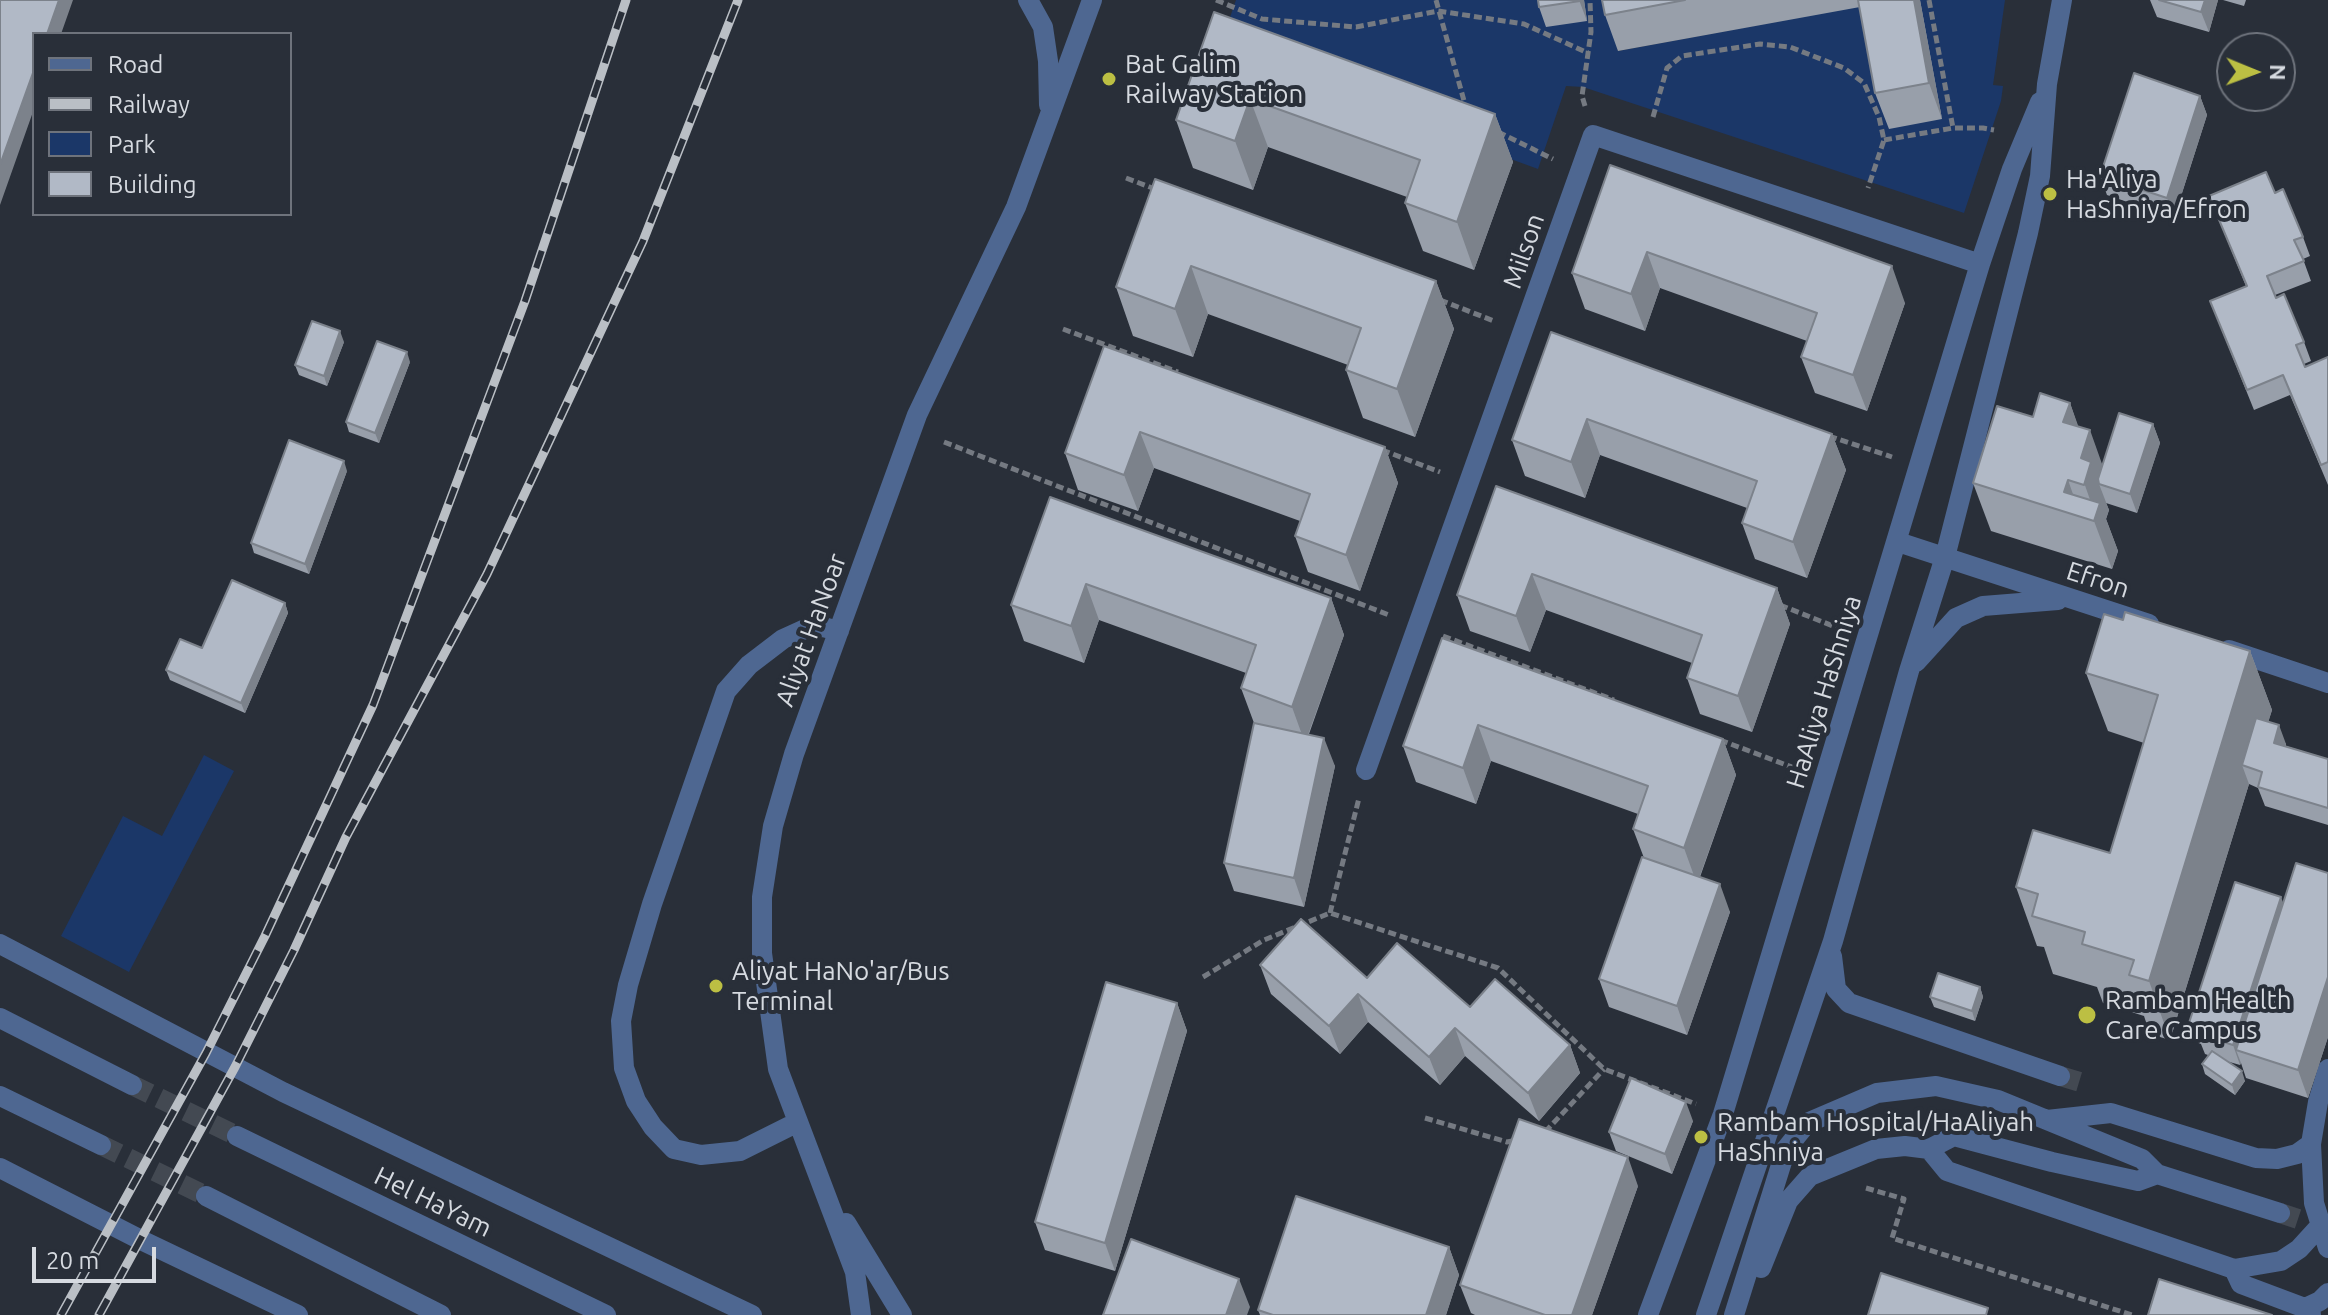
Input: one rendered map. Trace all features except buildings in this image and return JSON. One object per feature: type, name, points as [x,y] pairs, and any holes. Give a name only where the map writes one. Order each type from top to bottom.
[{"type":"street","points":[[1028,0],[1043,27],[1050,116]]},
{"type":"street","name":"Aliyat HaNoar","points":[[861,1315],[855,1272],[778,1069],[762,953],[762,897],[773,826],[794,754],[917,415],[1016,207],[1092,0]]},
{"type":"street","name":"HaAliya HaShniya","points":[[1706,1315],[1833,941],[1909,671],[1945,557],[2040,176],[2047,84],[2062,0]]},
{"type":"street","name":"HaAliya HaShniya","points":[[1648,1315],[1723,1114],[1980,264],[2012,169],[2047,84]]},
{"type":"street","points":[[1593,135],[1980,264]]},
{"type":"street","name":"Milson","points":[[1366,770],[1593,135]]},
{"type":"street","name":"Efron","points":[[1898,542],[2163,629]]},
{"type":"street","points":[[1909,671],[1956,618],[1983,606],[2074,599]]},
{"type":"street","points":[[796,1123],[740,1151],[701,1155],[674,1149],[653,1127],[636,1101],[624,1068],[621,1021],[628,985],[652,904],[726,691],[749,665],[783,639],[805,629],[823,627],[839,631]]},
{"type":"street","points":[[2208,644],[2328,683]]},
{"type":"street","points":[[1833,941],[1831,965],[1836,989],[1849,1003],[2060,1076]]},
{"type":"street","points":[[0,944],[283,1092],[752,1315]]},
{"type":"street","points":[[0,1018],[132,1085]]},
{"type":"street","points":[[2328,1069],[2318,1102],[2311,1144],[2314,1203],[2328,1248]]},
{"type":"street","points":[[1734,1315],[1786,1149],[1807,1123],[1877,1093],[1936,1086],[1998,1100],[2142,1159],[2157,1174],[2280,1213]]},
{"type":"street","points":[[0,1096],[101,1145]]},
{"type":"street","points":[[2047,1120],[2111,1113],[2256,1158],[2277,1159],[2297,1154],[2311,1144]]},
{"type":"street","name":"Hel HaYam","points":[[237,1136],[606,1315]]},
{"type":"street","points":[[1742,1315],[1788,1201],[1810,1176],[1876,1149],[1905,1146],[1929,1149],[1954,1136],[2138,1181],[2157,1174]]},
{"type":"street","points":[[1929,1149],[1947,1171],[2234,1269],[2281,1261],[2299,1249],[2320,1226]]},
{"type":"street","points":[[0,1168],[298,1315]]},
{"type":"street","name":"Aliyat HaNoar","points":[[821,1182],[902,1315]]},
{"type":"street","points":[[206,1196],[441,1315]]},
{"type":"street","points":[[2234,1269],[2241,1284],[2308,1312],[2328,1293]]},
{"type":"path","points":[[1216,0],[1262,19],[1356,27],[1438,11],[1524,24],[1588,53]]},
{"type":"path","points":[[1436,0],[1469,117]]},
{"type":"path","points":[[1590,0],[1591,32],[1582,96],[1593,135]]},
{"type":"path","points":[[1929,0],[1953,128]]},
{"type":"path","points":[[1653,117],[1667,68],[1682,56],[1760,44],[1790,47],[1844,68],[1864,83],[1879,117],[1884,140],[1868,188]]},
{"type":"path","points":[[1884,140],[1953,128],[1997,131]]},
{"type":"path","points":[[1496,131],[1579,172]]},
{"type":"path","points":[[944,442],[1004,467]]},
{"type":"path","points":[[1330,913],[1366,770]]},
{"type":"path","points":[[1203,977],[1264,940],[1330,913],[1498,968],[1604,1069],[1723,1114]]},
{"type":"path","points":[[1532,1136],[1545,1132],[1604,1069]]},
{"type":"path","points":[[1425,1118],[1507,1142],[1520,1139]]},
{"type":"path","points":[[1863,1187],[1904,1199],[1892,1238],[2132,1315]]},
{"type":"green space","points":[[1236,0],[1609,0],[1618,51],[1866,5],[1889,128],[1920,0],[2005,0],[1993,85],[2003,86],[2001,101],[1964,213],[1583,87],[1566,86],[1538,169],[1218,52]]},
{"type":"green space","points":[[204,755],[234,771],[129,972],[61,936],[123,816],[162,836]]},
{"type":"tunnel","points":[[2060,1076],[2080,1082]]},
{"type":"tunnel","points":[[132,1085],[237,1136]]},
{"type":"tunnel","points":[[101,1145],[206,1196]]},
{"type":"tunnel","points":[[2280,1213],[2298,1219]]},
{"type":"railway","points":[[61,1315],[206,1053],[265,936],[373,705],[525,301],[626,0]]},
{"type":"railway","points":[[99,1315],[235,1067],[346,837],[487,574],[643,241],[738,0]]},
{"type":"place","name":"Bat Galim Railway Station","points":[[1109,79]]},
{"type":"place","name":"Ha'Aliya HaShniya/Efron","points":[[2050,194]]},
{"type":"place","name":"Aliyat HaNo'ar/Bus Terminal","points":[[716,986]]},
{"type":"place","name":"Rambam Health Care Campus","points":[[2087,1015]]},
{"type":"place","name":"Rambam Hospital/HaAliyah HaShniya","points":[[1701,1137]]}]
